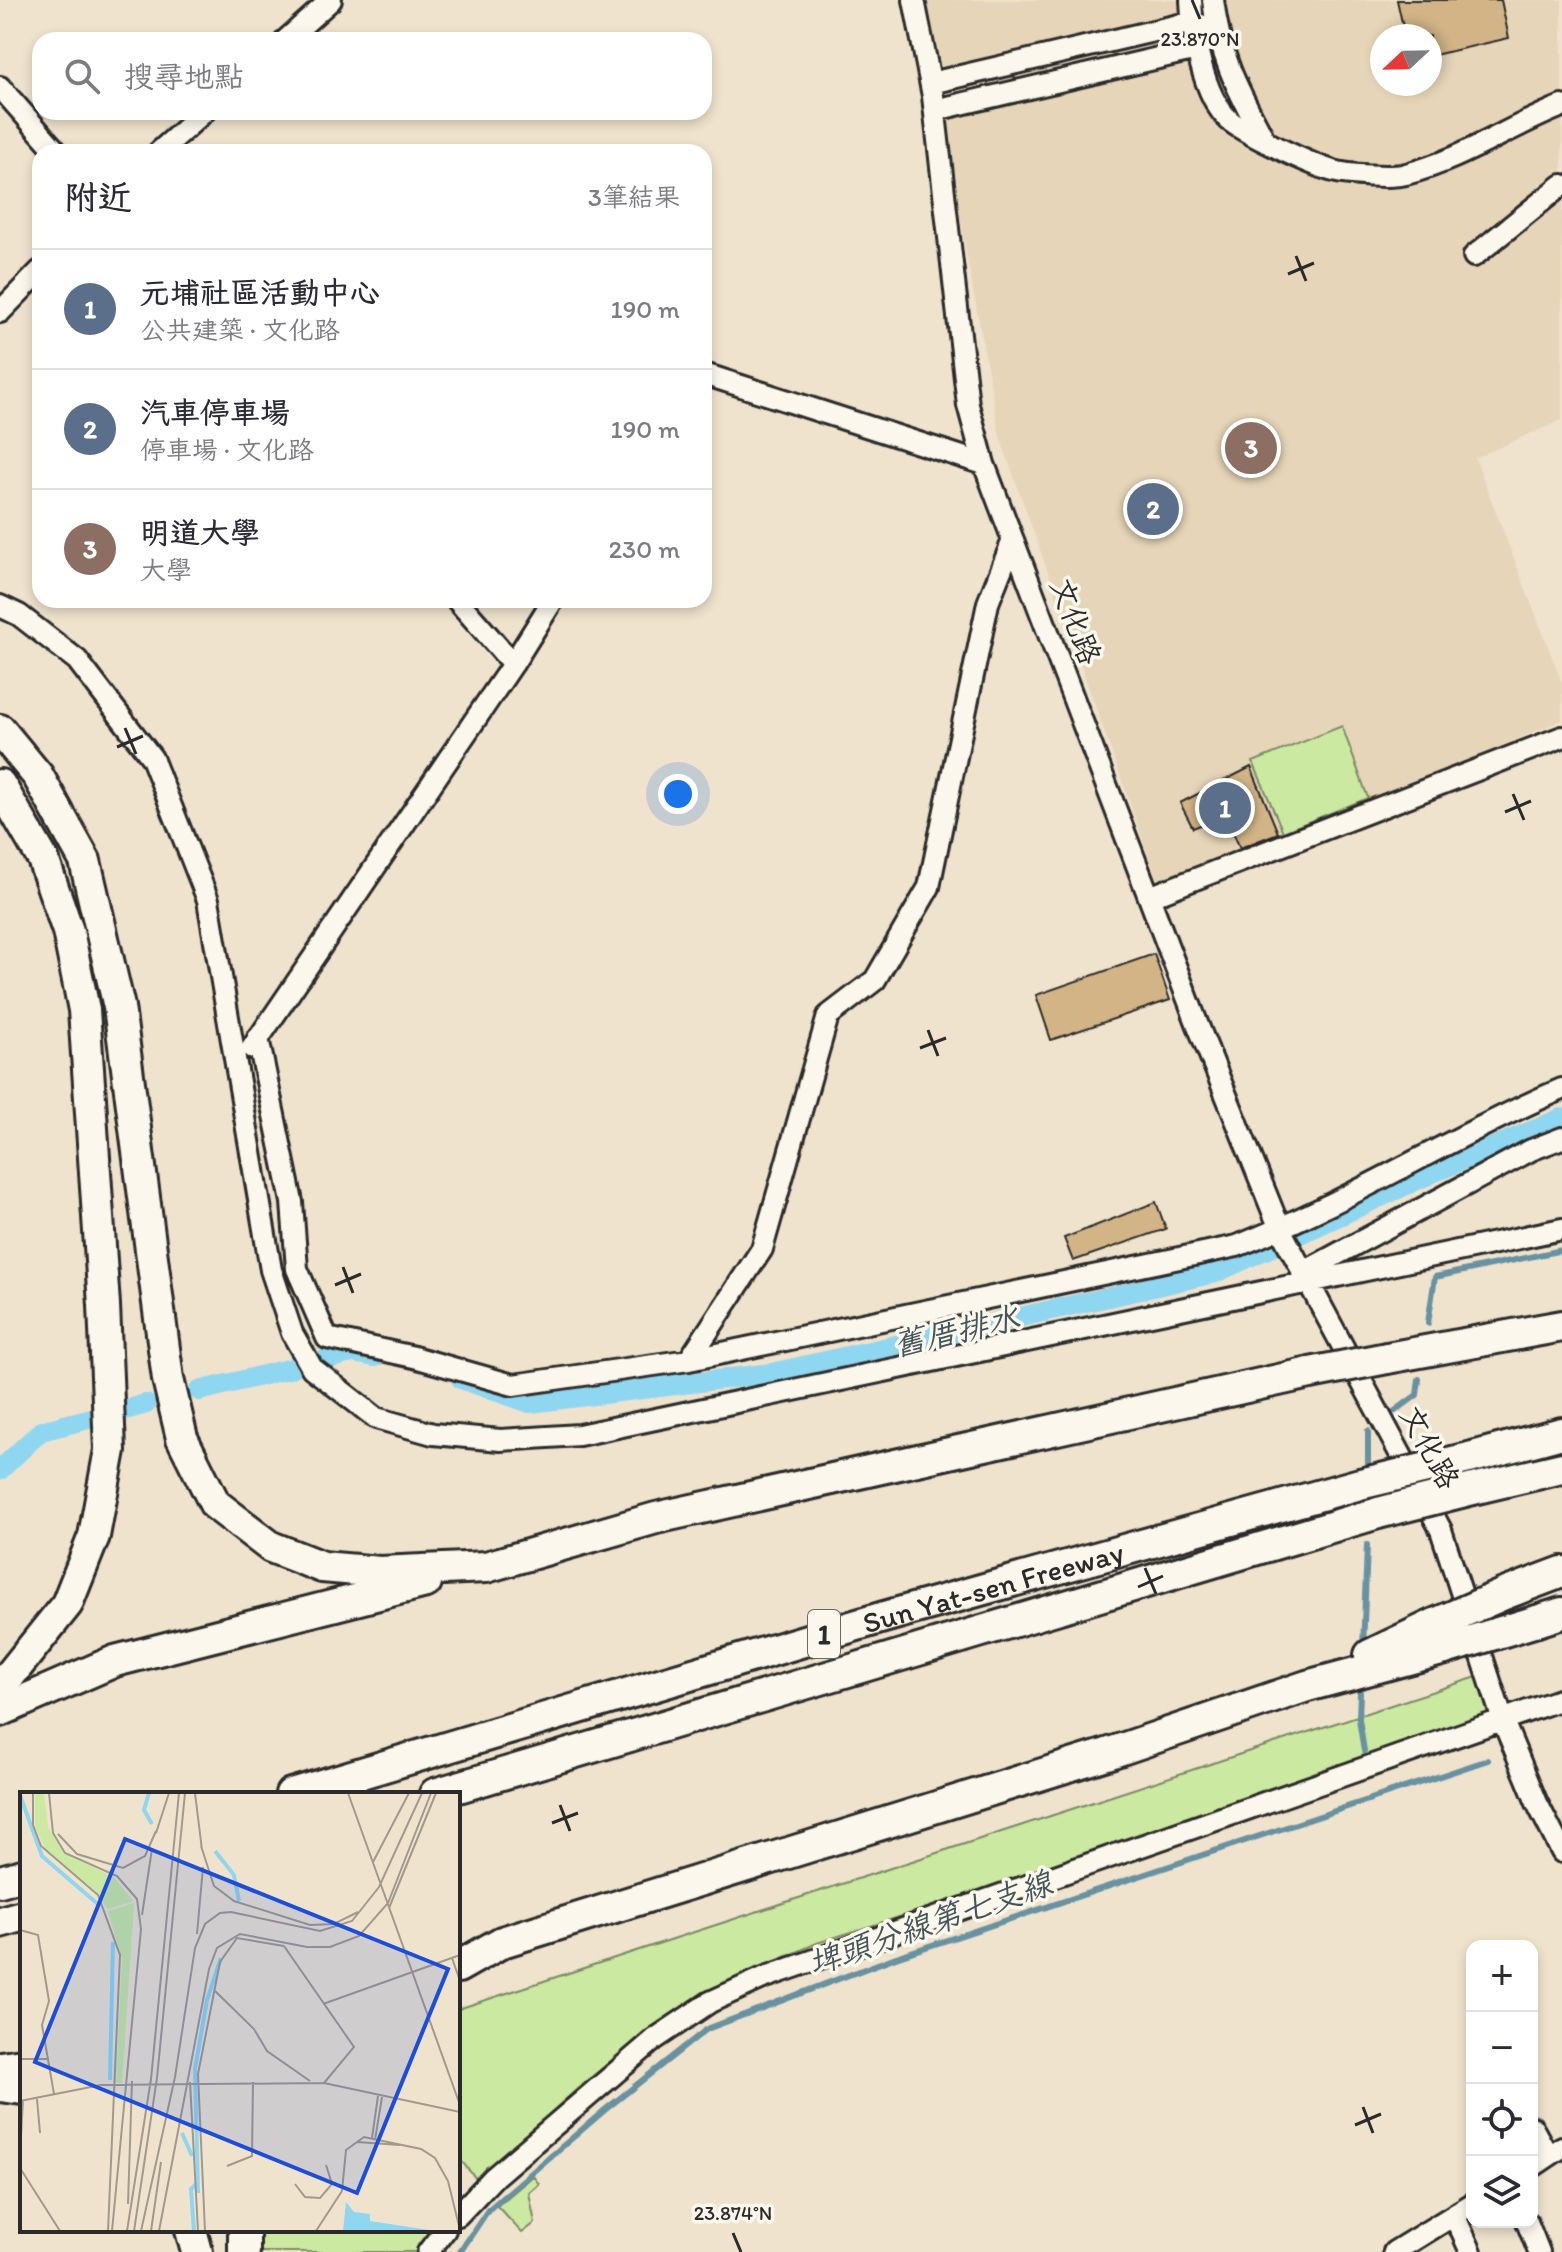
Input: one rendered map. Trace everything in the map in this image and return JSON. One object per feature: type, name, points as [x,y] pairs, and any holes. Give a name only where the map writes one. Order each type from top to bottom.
[{"type":"highway","points":[[0,730],[38,776],[85,861],[119,1007],[168,1379],[182,1438],[215,1504],[271,1547],[322,1567],[380,1572],[486,1567]]},
{"type":"highway","points":[[0,785],[43,859],[68,931],[84,1010],[104,1305],[110,1450],[94,1536],[67,1604],[11,1674],[0,1682]]},
{"type":"highway","points":[[0,1711],[115,1661],[486,1567],[656,1518],[1310,1373],[1562,1324]]},
{"type":"highway","name":"Sun Yat-sen Freeway","points":[[298,1792],[869,1621],[1360,1484],[1562,1433]]},
{"type":"highway","name":"Sun Yat-sen Freeway","points":[[442,1792],[1378,1513],[1562,1468]]},
{"type":"highway","points":[[1440,1637],[1504,1594],[1562,1572]]},
{"type":"highway","points":[[460,1954],[1078,1763],[1307,1686],[1440,1637],[1550,1617]]},
{"type":"highway","points":[[0,1881],[20,1876]]},
{"type":"highway","points":[[0,1922],[20,1917]]},
{"type":"highway","points":[[460,1966],[502,1942]]},
{"type":"highway","points":[[0,2067],[20,2064]]},
{"type":"highway","points":[[0,2086],[20,2089]]},
{"type":"highway","points":[[192,2232],[197,2252]]},
{"type":"street","points":[[295,32],[331,0]]},
{"type":"street","name":"文化路","points":[[914,0],[935,110],[968,405],[984,464],[1197,1023],[1282,1232],[1441,1530],[1503,1721],[1537,1803],[1562,1852]]},
{"type":"street","points":[[1191,0],[1197,49],[1213,97],[1229,120],[1265,141],[1334,171],[1403,175],[1469,151],[1525,120],[1562,106]]},
{"type":"street","points":[[1213,0],[1217,31],[1229,74],[1265,141]]},
{"type":"street","points":[[931,83],[1192,22],[1217,31]]},
{"type":"street","points":[[935,110],[1197,49],[1217,31]]},
{"type":"street","points":[[0,87],[50,144]]},
{"type":"street","points":[[168,144],[195,120]]},
{"type":"street","points":[[1474,256],[1562,185]]},
{"type":"street","points":[[0,312],[32,279]]},
{"type":"street","points":[[712,377],[984,464]]},
{"type":"street","points":[[689,1360],[762,1249],[828,1016],[875,980],[929,887],[988,603],[1013,540]]},
{"type":"street","points":[[0,606],[19,615],[77,660],[152,758],[208,900],[271,1270],[292,1333],[312,1368],[376,1418],[433,1434],[501,1440],[579,1435],[1302,1274],[1562,1229]]},
{"type":"street","points":[[464,608],[513,664]]},
{"type":"street","points":[[236,1071],[548,608]]},
{"type":"street","points":[[1149,897],[1562,737]]},
{"type":"street","points":[[258,1038],[292,1202],[297,1269],[327,1338],[414,1357],[513,1385],[689,1360],[1237,1246],[1282,1232],[1496,1117],[1562,1089]]},
{"type":"street","points":[[1302,1274],[1531,1150],[1562,1138]]},
{"type":"street","points":[[460,2213],[494,2177],[655,2039],[710,2002],[763,1978],[1562,1699]]},
{"type":"street","points":[[1538,2139],[1547,2157]]},
{"type":"street","points":[[1394,2252],[1463,2210],[1471,2252]]},
{"type":"street","points":[[1529,2228],[1539,2252]]},
{"type":"street","points":[[428,2252],[443,2232]]},
{"type":"shaded area","points":[[925,0],[1562,0],[1562,420],[1475,458],[1562,683],[1562,720],[1280,839],[1158,883],[1000,437]]},
{"type":"green space","points":[[1342,726],[1368,798],[1283,832],[1253,762]]},
{"type":"green space","points":[[1477,1677],[1490,1714],[1101,1853],[817,1943],[729,1982],[649,2030],[577,2089],[477,2180],[460,2159],[460,2008]]},
{"type":"green space","points":[[533,2176],[539,2184],[529,2193],[535,2223],[522,2233],[497,2206]]},
{"type":"green space","points":[[257,2232],[430,2232],[417,2252],[257,2252]]},
{"type":"building","points":[[1397,0],[1501,0],[1509,38],[1442,53],[1442,24],[1402,24]]},
{"type":"building","points":[[1251,767],[1278,833],[1240,848],[1225,815],[1193,828],[1180,803]]},
{"type":"building","points":[[1154,954],[1170,1000],[1051,1040],[1036,995]]},
{"type":"building","points":[[1156,1202],[1166,1229],[1073,1261],[1064,1238]]},
{"type":"waterway","name":"舊厝排水","points":[[461,1379],[530,1403],[772,1373],[1215,1273],[1435,1172],[1562,1118]]},
{"type":"waterway","points":[[1428,1323],[1435,1277],[1562,1250]]},
{"type":"waterway","name":"舊厝排水","points":[[326,1359],[352,1353],[375,1357]]},
{"type":"waterway","name":"舊厝排水","points":[[199,1391],[292,1368]]},
{"type":"waterway","points":[[1395,1411],[1417,1395],[1419,1379]]},
{"type":"waterway","name":"舊厝排水","points":[[121,1411],[146,1404]]},
{"type":"waterway","name":"舊厝排水","points":[[0,1470],[41,1431],[96,1417]]},
{"type":"waterway","points":[[1368,1431],[1368,1472]]},
{"type":"waterway","points":[[1363,1649],[1367,1545]]},
{"type":"waterway","points":[[1360,1692],[1359,1719],[1364,1751]]},
{"type":"waterway","name":"埤頭分線第七支線","points":[[460,2252],[488,2210],[606,2109],[707,2029],[896,1957],[1488,1760]]},
{"type":"place","name":"明道大學","points":[[1251,448]]},
{"type":"place","name":"汽車停車場","points":[[1153,509]]},
{"type":"place","name":"元埔社區活動中心","points":[[1225,808]]}]
